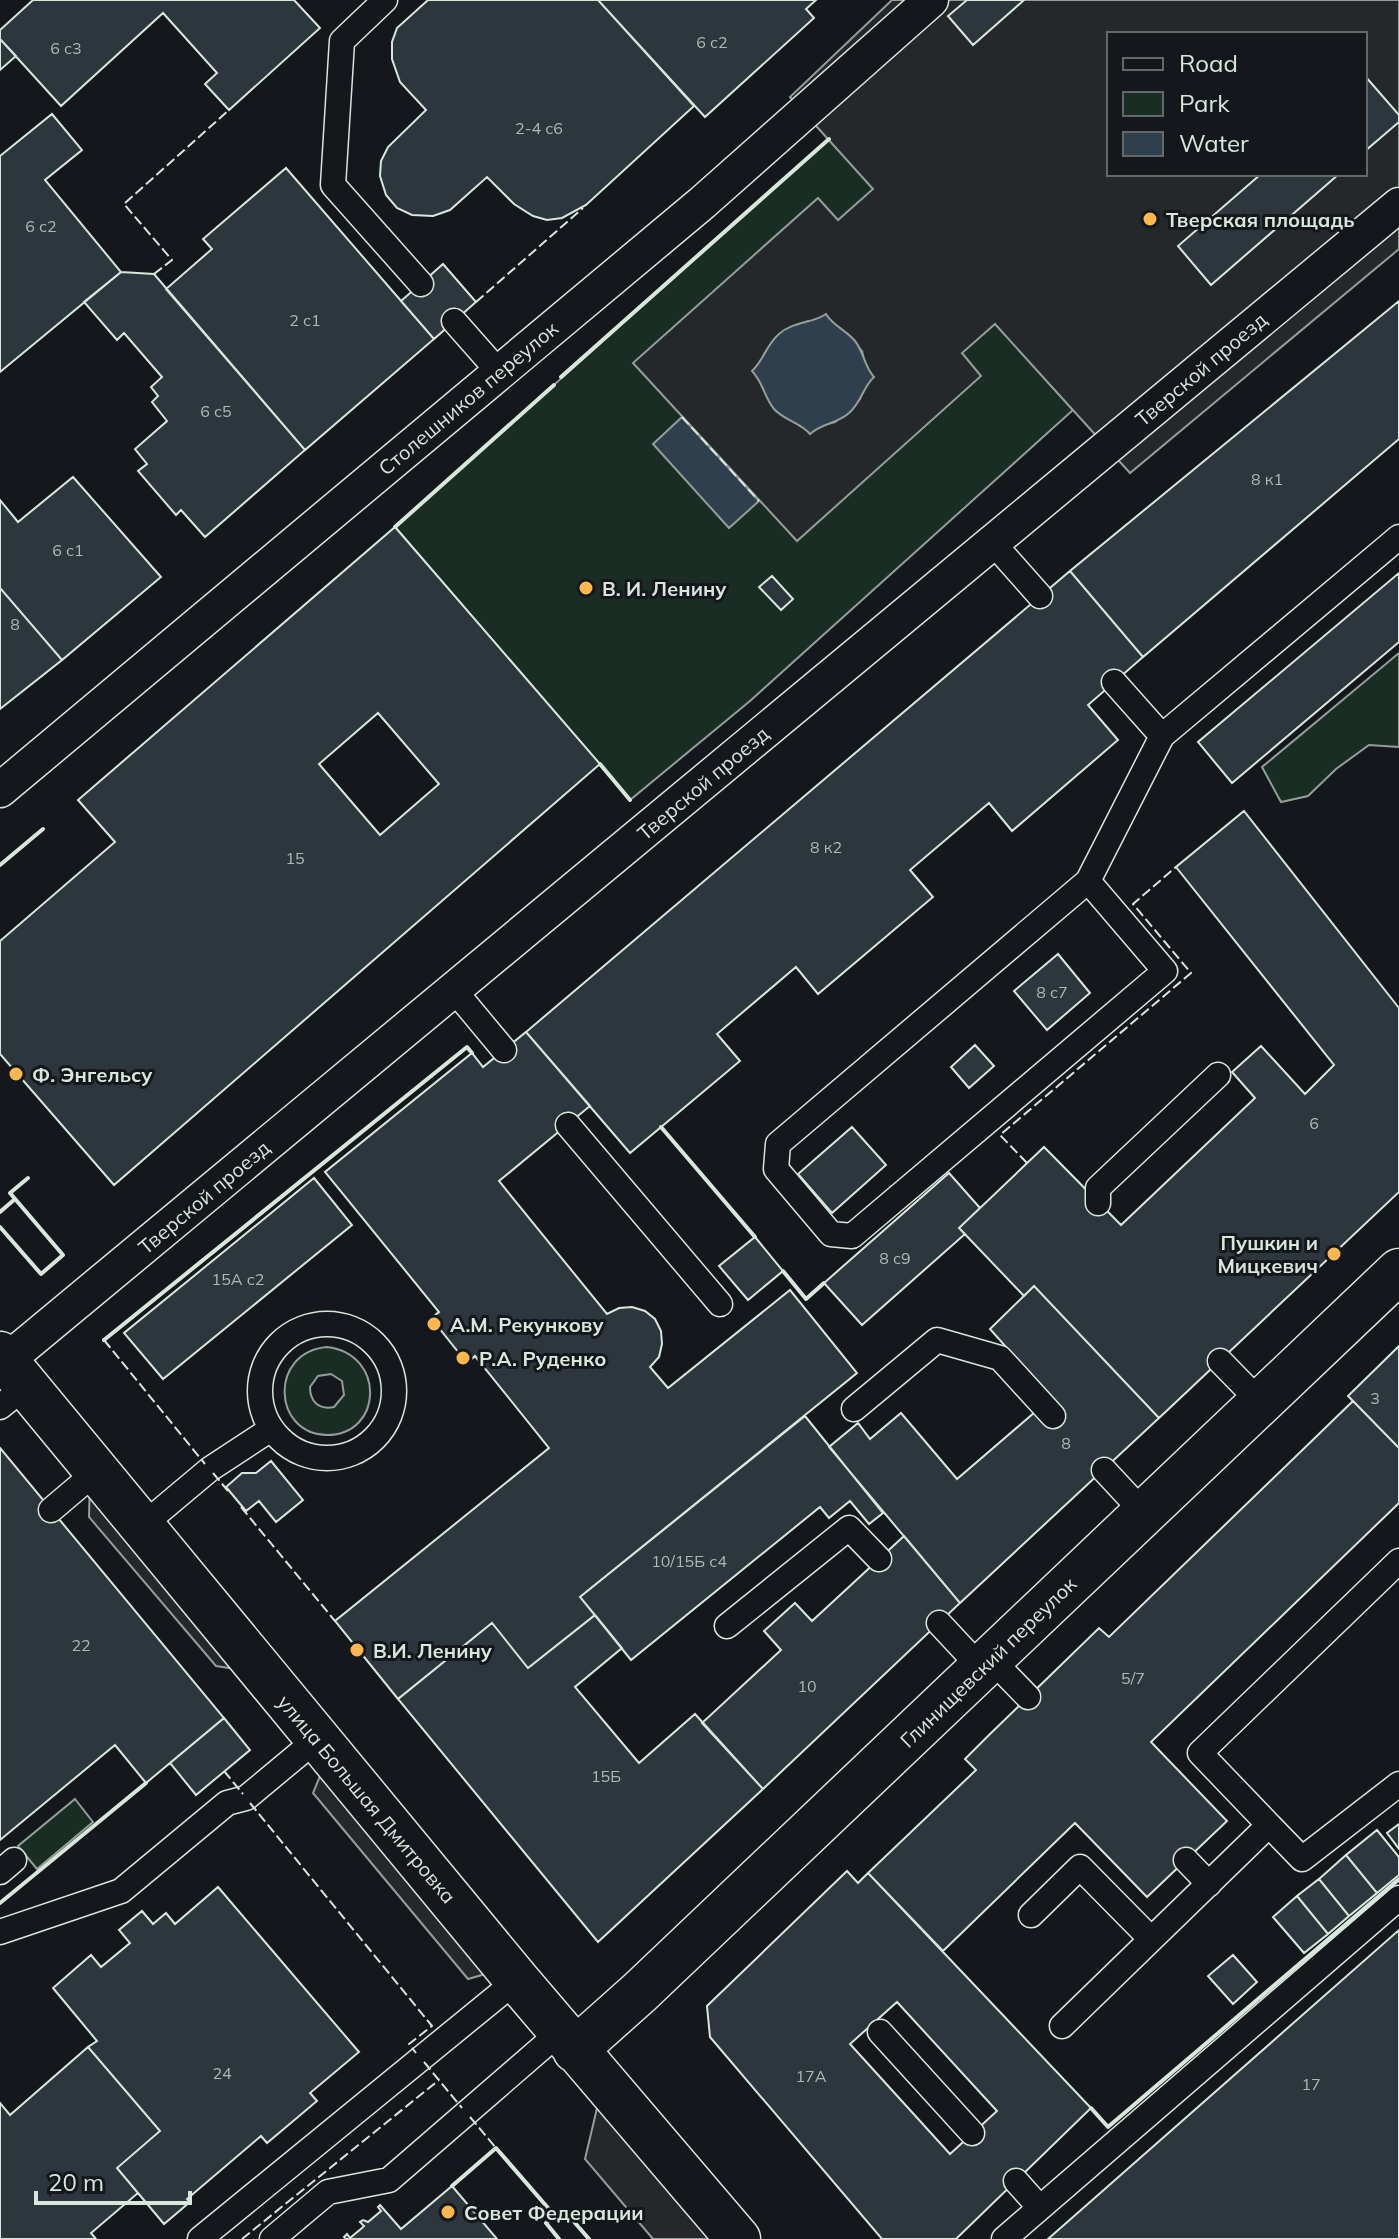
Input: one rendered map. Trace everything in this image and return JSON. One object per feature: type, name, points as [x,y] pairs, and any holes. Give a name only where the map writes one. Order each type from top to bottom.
[{"type":"street","name":"Столешников переулок","points":[[0,790],[702,203],[931,0]]},
{"type":"street","name":"Тверской проезд","points":[[8,1377],[454,990],[1399,205]]},
{"type":"street","name":"Глинищевский переулок","points":[[568,2041],[651,1982],[1399,1271]]},
{"type":"street","name":"улица Большая Дмитровка","points":[[8,1377],[97,1471],[517,1980],[738,2239]]},
{"type":"lane","points":[[385,0],[342,41],[333,185],[421,284]]},
{"type":"lane","points":[[454,321],[499,372]]},
{"type":"lane","points":[[1088,881],[1165,971],[852,1236],[831,1234],[776,1169],[778,1144],[1088,881],[1162,736],[1399,537]]},
{"type":"lane","points":[[993,543],[1040,596]]},
{"type":"lane","points":[[1114,682],[1162,736]]},
{"type":"lane","points":[[454,990],[504,1050]]},
{"type":"lane","points":[[1098,1203],[1098,1188],[1218,1075]]},
{"type":"lane","points":[[568,1125],[720,1304]]},
{"type":"lane","points":[[315,1325],[341,1326],[365,1336],[384,1354],[394,1379],[394,1405],[383,1429],[365,1447],[340,1457],[314,1457],[290,1447],[271,1429],[261,1404],[261,1378],[272,1354],[290,1335],[315,1325]]},
{"type":"lane","points":[[854,1409],[937,1340],[1000,1358],[1053,1416]]},
{"type":"lane","points":[[1220,1361],[1261,1403]]},
{"type":"lane","points":[[142,1526],[210,1469],[271,1429]]},
{"type":"lane","points":[[1104,1470],[1144,1513]]},
{"type":"lane","points":[[51,1510],[97,1471]]},
{"type":"lane","points":[[727,1626],[849,1528],[879,1559]]},
{"type":"lane","points":[[1399,1561],[1200,1753],[1302,1859],[1399,1784]]},
{"type":"lane","points":[[939,1623],[1028,1697]]},
{"type":"lane","points":[[0,1932],[121,1891],[227,1803],[246,1798],[317,1739]]},
{"type":"lane","points":[[1062,2026],[1269,1825]]},
{"type":"lane","points":[[1186,1860],[1209,1884]]},
{"type":"lane","points":[[1031,1915],[1080,1867],[1151,1939]]},
{"type":"lane","points":[[1004,2239],[1399,1898]]},
{"type":"lane","points":[[200,2239],[517,1980]]},
{"type":"lane","points":[[880,2032],[972,2133]]},
{"type":"lane","points":[[272,2239],[328,2192],[389,2180],[568,2041]]},
{"type":"lane","points":[[1016,2181],[1040,2208]]},
{"type":"green space","points":[[829,139],[1073,410],[750,701],[630,800],[395,527]]},
{"type":"green space","points":[[1399,653],[1399,747],[1369,745],[1336,769],[1308,796],[1281,802],[1262,767]]},
{"type":"green space","points":[[327,1347],[346,1353],[360,1364],[368,1378],[370,1394],[367,1409],[359,1422],[345,1432],[327,1435],[309,1431],[296,1422],[288,1408],[285,1392],[287,1377],[295,1363],[308,1352]],"holes":[[[331,1374],[342,1381],[344,1395],[334,1407],[320,1406],[314,1401],[310,1387],[318,1376]]]},
{"type":"green space","points":[[75,1799],[93,1822],[37,1869],[18,1846]]},
{"type":"shaded area","name":"Тверская площадь","points":[[892,0],[1399,0],[1399,249],[1130,473],[995,324],[962,353],[981,376],[797,541],[633,363],[818,198],[838,220],[873,189],[790,97]],"holes":[[[808,321],[832,324],[862,351],[866,384],[860,399],[835,422],[819,426],[795,423],[763,388],[764,354],[785,330]]]},
{"type":"shaded area","points":[[90,1480],[255,1672],[216,1666],[89,1517]]},
{"type":"shaded area","points":[[325,1764],[496,1971],[468,1979],[313,1793]]},
{"type":"shaded area","points":[[598,2104],[711,2239],[653,2239],[585,2159]]},
{"type":"water","points":[[826,314],[855,341],[874,377],[849,413],[810,434],[774,409],[752,371],[779,334]]},
{"type":"water","points":[[682,417],[759,501],[729,528],[653,444]]},
{"type":"building","points":[[33,0],[294,0],[320,28],[229,110],[205,84],[217,73],[163,13],[61,106],[0,39],[0,30]]},
{"type":"building","points":[[428,0],[598,0],[694,106],[586,205],[562,218],[547,220],[533,216],[514,204],[487,177],[450,210],[433,216],[412,215],[397,208],[386,195],[380,176],[381,161],[388,147],[426,110],[400,82],[392,59],[392,42],[397,28]]},
{"type":"building","points":[[598,0],[816,0],[806,9],[814,18],[705,117]]},
{"type":"building","points":[[967,0],[1024,0],[973,45],[948,16]]},
{"type":"building","points":[[0,39],[16,56],[0,70]]},
{"type":"building","points":[[1367,78],[1399,115],[1399,122],[1367,149]]},
{"type":"building","points":[[52,114],[82,150],[45,180],[121,272],[0,372],[0,156]]},
{"type":"building","points":[[286,168],[434,339],[305,450],[166,289],[212,249],[203,239]]},
{"type":"building","points":[[1259,176],[1337,176],[1211,285],[1178,246]]},
{"type":"building","points":[[443,264],[476,302],[434,339],[401,301]]},
{"type":"building","points":[[121,272],[154,274],[305,450],[205,537],[181,510],[176,515],[138,471],[147,464],[135,449],[167,421],[152,402],[158,396],[151,387],[162,377],[124,333],[117,340],[84,302]]},
{"type":"building","points":[[1399,301],[1399,439],[1143,657],[1070,571]]},
{"type":"building","points":[[73,477],[161,577],[62,660],[0,588],[0,500],[18,522]]},
{"type":"building","points":[[395,527],[600,764],[114,1185],[0,1054],[0,941],[115,842],[78,800]],"holes":[[[378,713],[439,784],[380,835],[319,764]]]},
{"type":"building","points":[[1070,571],[1143,657],[1088,705],[1118,740],[1012,831],[989,803],[910,870],[933,897],[818,994],[796,967],[717,1034],[740,1061],[630,1153],[526,1032]]},
{"type":"building","points":[[1399,573],[1399,642],[1232,783],[1198,742]]},
{"type":"building","points":[[772,576],[793,599],[781,610],[759,587]]},
{"type":"building","points":[[0,588],[62,660],[0,709]]},
{"type":"building","points":[[1244,811],[1399,1008],[1399,1192],[1159,1418],[1034,1286],[1024,1296],[959,1228],[1044,1147],[1121,1225],[1255,1098],[1232,1072],[1261,1046],[1305,1094],[1334,1065],[1176,867]]},
{"type":"building","points":[[1058,954],[1090,993],[1047,1030],[1014,991]]},
{"type":"building","points":[[526,1032],[590,1106],[499,1181],[607,1314],[619,1308],[632,1307],[645,1311],[655,1319],[661,1331],[662,1344],[659,1357],[650,1367],[668,1388],[790,1290],[857,1373],[580,1597],[595,1615],[528,1668],[492,1623],[398,1699],[335,1621],[549,1448],[475,1356],[467,1363],[431,1318],[439,1312],[325,1172],[472,1053],[483,1067]]},
{"type":"building","points":[[975,1045],[994,1066],[969,1088],[951,1067]]},
{"type":"building","points":[[852,1127],[886,1165],[832,1213],[798,1174]]},
{"type":"building","points":[[949,1173],[980,1208],[959,1228],[965,1234],[862,1325],[824,1283]]},
{"type":"building","points":[[314,1178],[352,1225],[163,1379],[124,1333]]},
{"type":"building","points":[[755,1237],[783,1271],[748,1300],[719,1266]]},
{"type":"building","points":[[1034,1286],[1159,1418],[960,1603],[829,1447],[858,1423],[870,1439],[901,1413],[957,1479],[1035,1412],[1061,1409],[990,1329]]},
{"type":"building","points":[[1399,1346],[1399,1448],[1348,1396]]},
{"type":"building","points":[[1353,1401],[1399,1448],[1399,1503],[1151,1742],[1227,1821],[1147,1897],[1075,1823],[943,1951],[868,1873],[976,1770],[965,1759],[989,1735],[1099,1628],[1109,1637]]},
{"type":"building","points":[[805,1416],[883,1513],[869,1524],[850,1501],[829,1518],[820,1507],[631,1660],[580,1597]]},
{"type":"building","points":[[0,1448],[224,1718],[146,1783],[115,1745],[0,1840]]},
{"type":"building","points":[[271,1461],[303,1500],[276,1522],[259,1501],[246,1511],[226,1487],[242,1473],[256,1473]]},
{"type":"building","points":[[904,1536],[960,1603],[763,1789],[702,1723],[781,1650],[764,1631],[795,1603],[812,1621]]},
{"type":"building","points":[[595,1615],[622,1648],[575,1687],[639,1763],[695,1714],[763,1789],[598,1942],[398,1699],[492,1623],[528,1668]]},
{"type":"building","points":[[224,1718],[250,1750],[196,1795],[170,1763]]},
{"type":"building","points":[[1399,1824],[1399,1849],[1387,1833]]},
{"type":"building","points":[[1377,1830],[1399,1857],[1399,1875],[1377,1893],[1346,1855]]},
{"type":"building","points":[[1346,1855],[1377,1893],[1349,1916],[1319,1879]]},
{"type":"building","points":[[847,1871],[858,1883],[868,1873],[1091,2108],[956,2239],[882,2239],[710,2037],[707,2006]],"holes":[[[897,2002],[997,2111],[950,2154],[850,2044]]]},
{"type":"building","points":[[1319,1879],[1349,1916],[1328,1934],[1297,1896]]},
{"type":"building","points":[[218,1887],[359,2052],[310,2093],[317,2101],[267,2143],[261,2136],[187,2199],[190,2202],[164,2224],[117,2168],[160,2131],[88,2047],[97,2041],[53,1988],[91,1955],[101,1967],[130,1943],[119,1930],[142,1911],[153,1924],[166,1913],[175,1924]]},
{"type":"building","points":[[1297,1896],[1328,1934],[1304,1953],[1273,1917]]},
{"type":"building","points":[[1399,1930],[1399,2239],[1048,2239]]},
{"type":"building","points":[[1233,1955],[1257,1982],[1233,2004],[1208,1976]]},
{"type":"building","points":[[88,2047],[160,2131],[117,2168],[138,2193],[91,2233],[96,2239],[0,2239],[0,2103],[10,2115]]},
{"type":"building","name":"Совет Федерации","points":[[452,2186],[497,2239],[346,2239],[344,2237],[347,2234],[350,2238],[362,2228],[364,2226],[360,2222],[368,2222],[381,2211],[380,2205],[401,2229]]},
{"type":"fence","points":[[154,274],[172,260],[124,204],[229,110]]},
{"type":"fence","points":[[476,302],[583,208]]},
{"type":"fence","points":[[682,417],[759,501]]},
{"type":"fence","points":[[1027,1163],[1000,1135],[1191,973],[1133,904],[1176,867]]},
{"type":"fence","points":[[104,1340],[205,1464]]},
{"type":"fence","points":[[213,1473],[228,1491]]},
{"type":"fence","points":[[241,1507],[335,1621]]},
{"type":"fence","points":[[224,1771],[243,1794]]},
{"type":"fence","points":[[250,1803],[432,2026],[409,2044],[416,2053]]},
{"type":"fence","points":[[424,2062],[462,2108]]},
{"type":"fence","points":[[242,2239],[439,2080]]},
{"type":"fence","points":[[470,2117],[496,2148]]},
{"type":"wall","points":[[561,377],[829,139]]},
{"type":"wall","points":[[395,527],[554,385]]},
{"type":"wall","points":[[600,764],[630,800]]},
{"type":"wall","points":[[0,865],[43,829]]},
{"type":"wall","points":[[104,1340],[467,1047],[472,1053]]},
{"type":"wall","points":[[661,1127],[755,1237]]},
{"type":"wall","points":[[0,1227],[41,1274],[63,1255],[10,1193],[28,1178]]},
{"type":"wall","points":[[0,1212],[15,1199]]},
{"type":"wall","points":[[783,1271],[806,1299],[824,1283]]},
{"type":"wall","points":[[0,1903],[146,1783]]},
{"type":"wall","points":[[1091,2108],[1108,2127],[1399,1879]]},
{"type":"wall","points":[[452,2186],[496,2148],[555,2216]]},
{"type":"wall","points":[[559,2239],[546,2223],[563,2209],[589,2239]]},
{"type":"place","name":"Тверская площадь","points":[[1150,219]]},
{"type":"place","name":"В. И. Ленину","points":[[586,588]]},
{"type":"place","name":"Ф. Энгельсу","points":[[16,1074]]},
{"type":"place","name":"Пушкин и Мицкевич","points":[[1334,1254]]},
{"type":"place","name":"А.М. Рекункову","points":[[434,1324]]},
{"type":"place","name":"Р.А. Руденко","points":[[463,1358]]},
{"type":"place","name":"В.И. Ленину","points":[[357,1650]]},
{"type":"place","name":"Совет Федерации","points":[[448,2212]]}]
